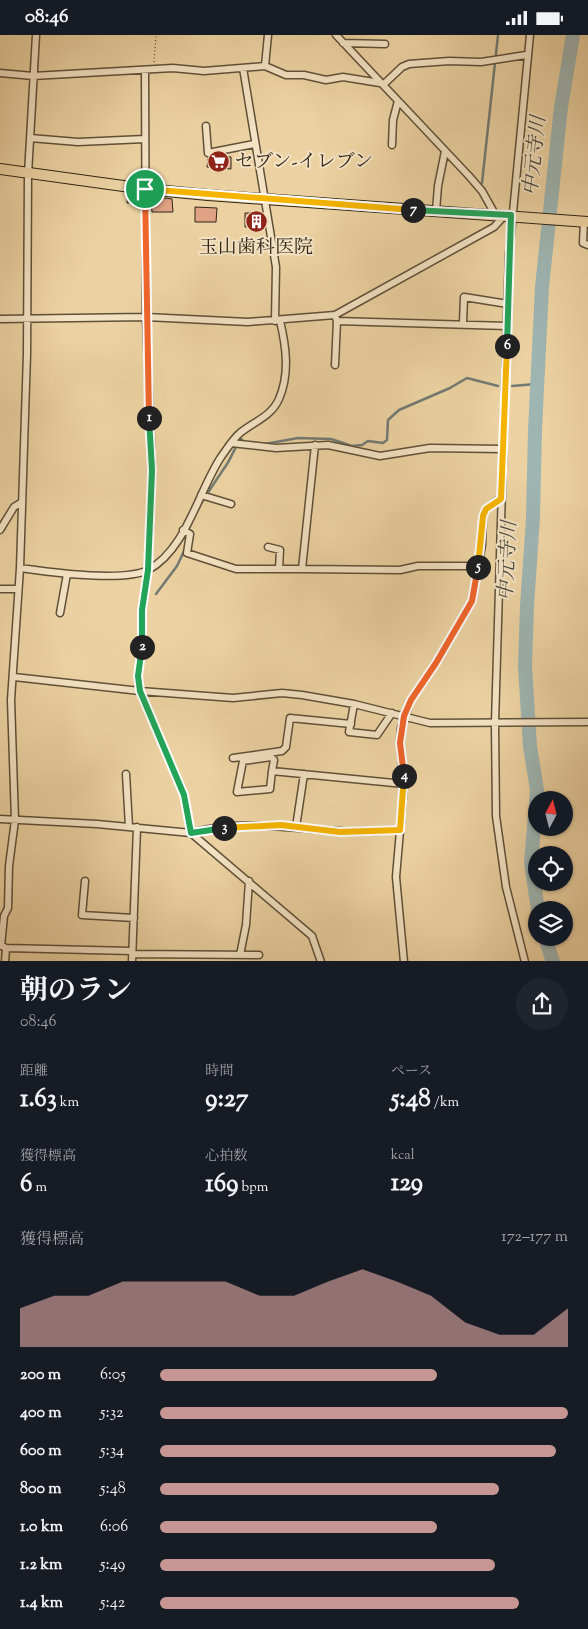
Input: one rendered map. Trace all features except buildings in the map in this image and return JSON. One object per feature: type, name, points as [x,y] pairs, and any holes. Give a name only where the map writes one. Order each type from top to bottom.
[{"type":"main road","points":[[0,169],[145,189],[584,221]]},
{"type":"street","points":[[5,961],[2,946],[4,916],[8,909],[9,866],[16,820],[11,700],[14,677],[17,589],[20,568],[27,320],[28,174],[36,35]]},
{"type":"street","points":[[265,66],[268,35]]},
{"type":"street","points":[[336,35],[507,216]]},
{"type":"street","points":[[525,961],[506,887],[496,816],[495,723],[508,326],[507,216],[530,35]]},
{"type":"street","points":[[343,43],[385,44]]},
{"type":"street","points":[[382,84],[402,67],[409,64],[449,61],[480,62],[526,55]]},
{"type":"street","points":[[0,73],[33,76],[173,68],[204,71],[265,66],[286,75],[304,75],[326,80],[343,77],[382,84]]},
{"type":"street","points":[[20,568],[67,574],[136,574],[148,570],[168,557],[230,443],[267,415],[278,401],[284,387],[286,348],[278,321],[276,267],[254,144],[243,68]]},
{"type":"street","points":[[144,70],[146,317],[152,470],[148,570],[142,610],[142,649],[138,676],[140,691],[184,795],[191,833],[250,881],[312,936],[322,961]]},
{"type":"street","points":[[392,145],[393,120],[398,101]]},
{"type":"street","points":[[206,126],[208,153],[254,144]]},
{"type":"street","points":[[30,138],[78,142],[145,139]]},
{"type":"street","points":[[436,211],[438,186],[445,151]]},
{"type":"street","points":[[336,318],[494,227],[507,216]]},
{"type":"street","points":[[584,221],[583,243],[588,245]]},
{"type":"street","points":[[463,323],[464,297],[508,304]]},
{"type":"street","points":[[0,319],[146,317],[248,322],[336,318],[424,325],[463,323],[508,326]]},
{"type":"street","points":[[335,365],[336,318]]},
{"type":"street","points":[[230,443],[276,448],[315,445],[338,446],[380,456],[430,449],[503,449]]},
{"type":"street","points":[[302,569],[315,445]]},
{"type":"street","points":[[201,495],[230,504]]},
{"type":"street","points":[[404,961],[396,877],[404,783],[400,743],[404,716],[411,700],[441,655],[472,601],[483,516],[486,509],[501,499]]},
{"type":"street","points":[[0,530],[14,507],[22,502]]},
{"type":"street","points":[[183,530],[190,534],[187,553],[236,569],[400,570],[418,566],[478,566]]},
{"type":"street","points":[[268,547],[280,550],[279,569]]},
{"type":"street","points":[[60,613],[67,574]]},
{"type":"street","points":[[0,589],[17,589]]},
{"type":"street","points":[[14,677],[140,691],[233,698],[282,693],[354,704],[430,723],[588,722]]},
{"type":"street","points":[[354,704],[349,733],[378,735],[392,713]]},
{"type":"street","points":[[233,757],[282,751],[286,747],[290,718],[351,724]]},
{"type":"street","points":[[271,757],[274,760],[272,771],[270,789],[237,792],[243,761],[271,757]]},
{"type":"street","points":[[272,771],[404,783]]},
{"type":"street","points":[[126,774],[129,827]]},
{"type":"street","points":[[296,827],[304,774]]},
{"type":"street","points":[[0,819],[137,827],[191,833],[204,829],[235,827],[296,827],[340,832],[400,830]]},
{"type":"street","points":[[132,956],[137,827]]},
{"type":"street","points":[[85,881],[82,915],[134,918]]},
{"type":"street","points":[[240,955],[246,925],[250,881]]},
{"type":"street","points":[[2,946],[132,956],[259,955]]},
{"type":"path","points":[[153,69],[156,35]]},
{"type":"waterway","points":[[482,183],[498,35]]},
{"type":"waterway","name":"中元寺川","points":[[537,901],[531,863],[537,790],[530,746],[525,666],[527,606],[533,518],[542,287],[561,107],[573,35]]},
{"type":"waterway","points":[[265,444],[298,438],[331,439],[352,446],[362,445],[368,441],[383,443],[387,440],[388,420],[399,410],[450,388],[467,378],[498,386]]},
{"type":"waterway","points":[[512,386],[536,384]]},
{"type":"waterway","points":[[198,509],[241,439],[244,442]]},
{"type":"waterway","points":[[156,594],[177,566],[185,549]]},
{"type":"waterway","name":"中元寺川","points":[[548,946],[553,961]]},
{"type":"place","name":"セブン-イレブン","points":[[219,162]]},
{"type":"place","name":"玉山歯科医院","points":[[256,222]]},
{"type":"route","points":[[145,189],[496,216],[511,215],[501,499],[486,509],[483,516],[482,545],[472,601],[436,663],[411,700],[404,716],[400,743],[404,783],[400,830],[340,832],[281,825],[204,829],[191,833],[184,795],[147,711],[140,691],[138,676],[142,649],[142,610],[148,570],[152,470],[147,359],[145,189]]}]
